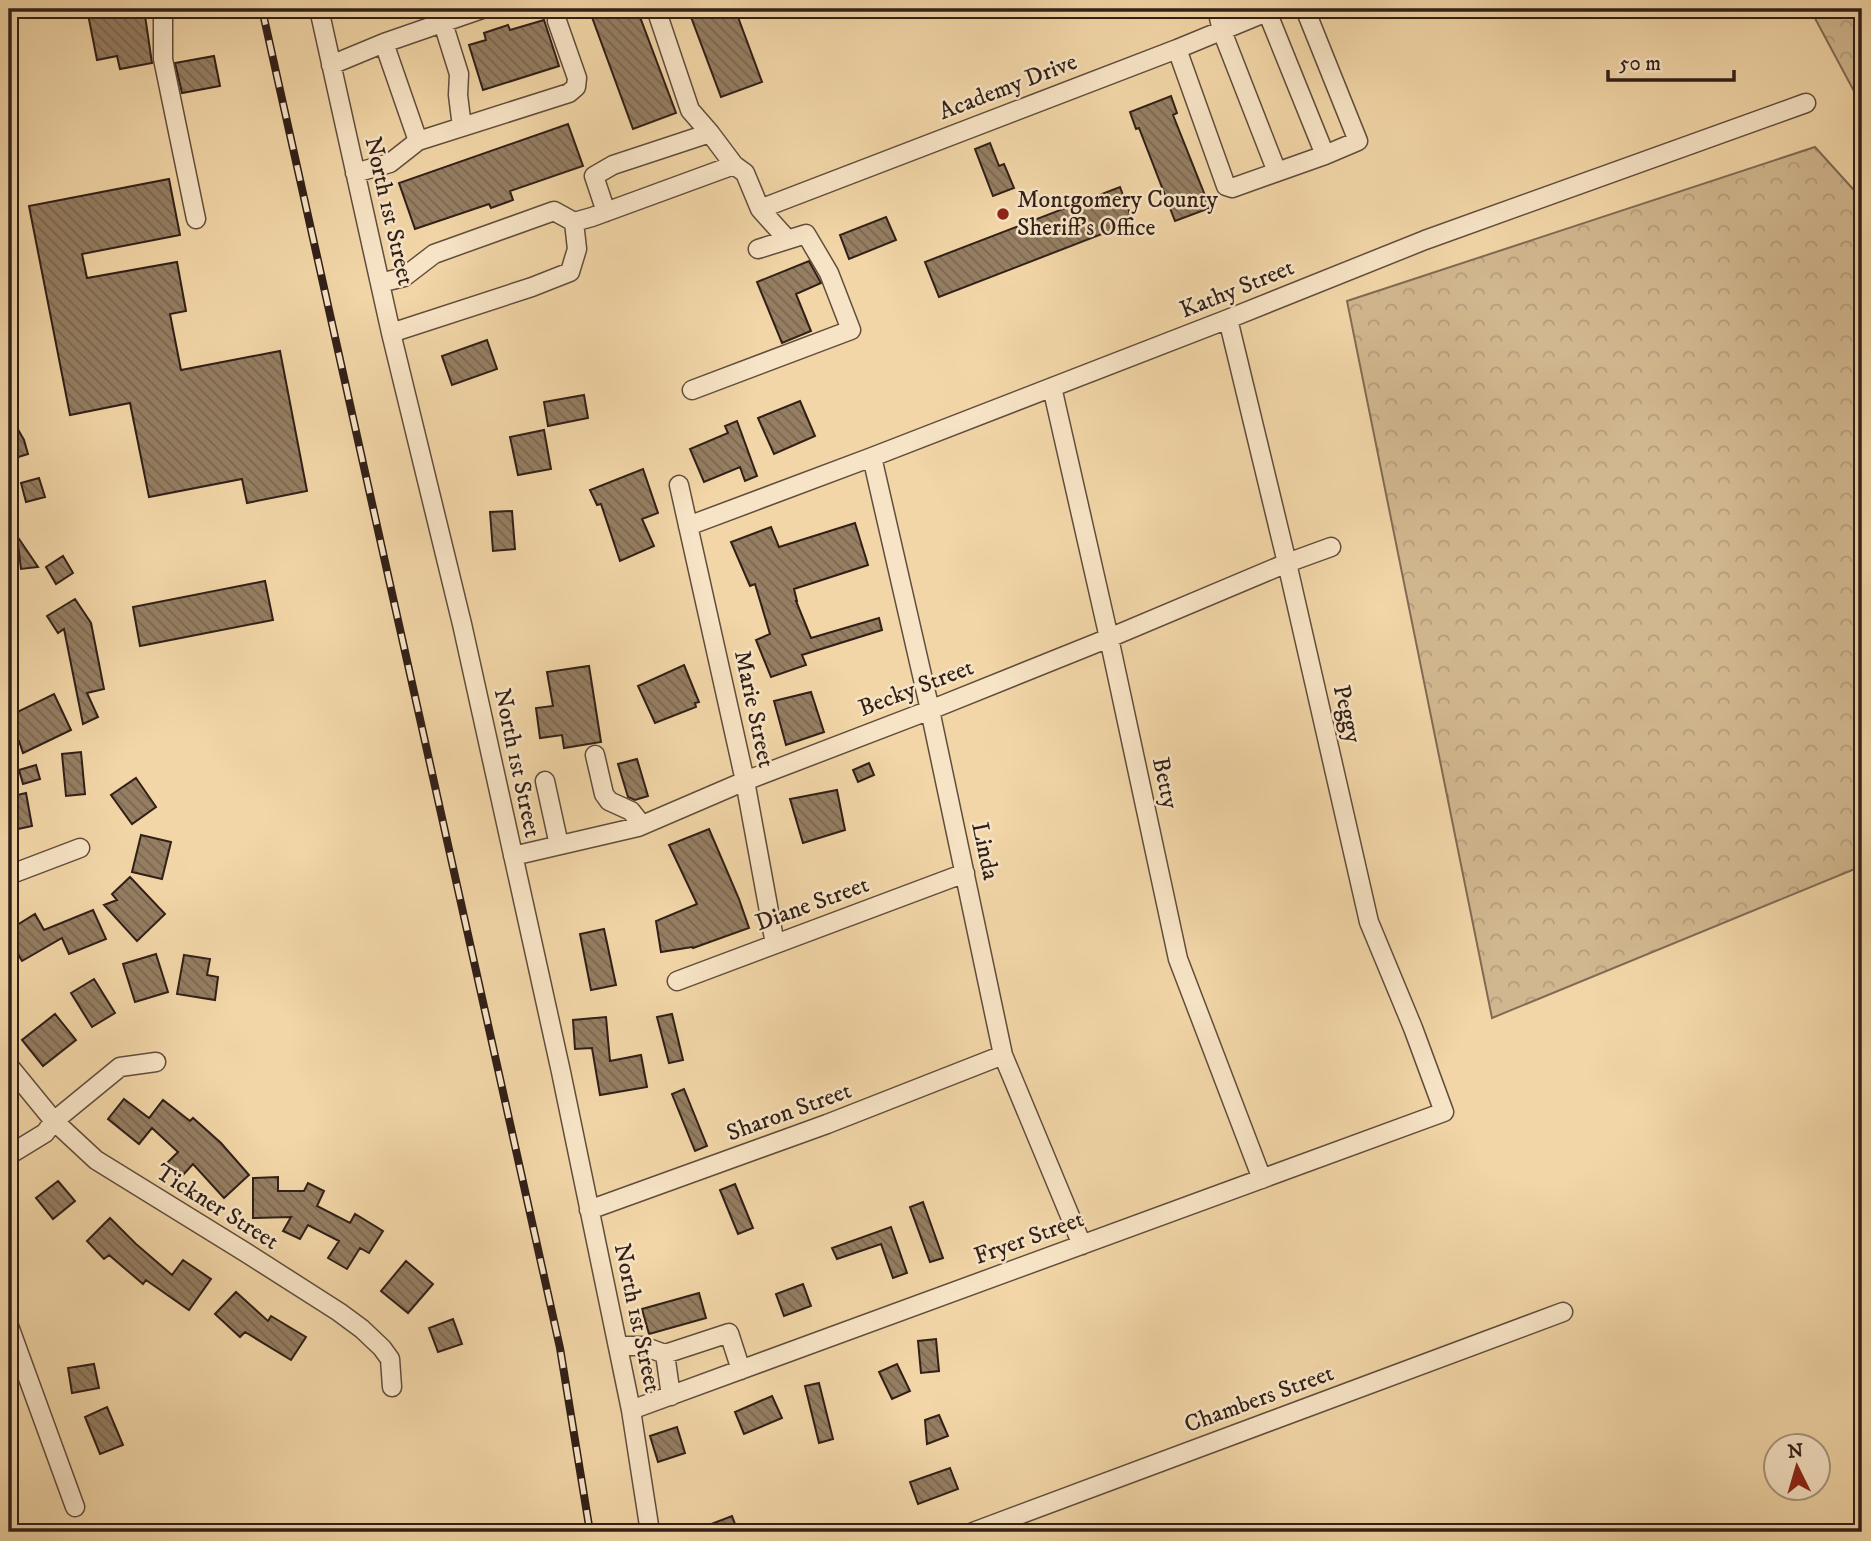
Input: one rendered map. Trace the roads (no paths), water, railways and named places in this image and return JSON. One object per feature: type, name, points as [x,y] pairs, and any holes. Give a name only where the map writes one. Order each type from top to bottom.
[{"type":"street","points":[[163,9],[163,59],[196,219]]},
{"type":"street","name":"North 1st Street","points":[[319,9],[391,333],[462,624],[561,1072],[631,1410],[650,1532]]},
{"type":"street","points":[[331,65],[384,43],[482,9]]},
{"type":"street","points":[[656,9],[690,110],[734,165],[745,173],[760,209],[787,239]]},
{"type":"street","points":[[1217,9],[1222,31],[1277,172]]},
{"type":"street","points":[[1177,49],[1226,186],[1232,188],[1358,141],[1305,9]]},
{"type":"street","points":[[1269,10],[1325,155]]},
{"type":"street","name":"Academy Drive","points":[[760,209],[1177,49],[1269,10]]},
{"type":"street","points":[[355,173],[390,163],[418,141],[569,93],[576,87],[577,78],[557,21]]},
{"type":"street","points":[[443,23],[459,74],[458,95],[462,127]]},
{"type":"street","points":[[384,43],[418,141]]},
{"type":"street","name":"Kathy Street","points":[[688,526],[1228,319],[1425,240],[1805,103]]},
{"type":"street","points":[[606,212],[594,176],[614,165],[710,133]]},
{"type":"street","points":[[380,283],[404,277],[434,254],[554,211],[574,222],[734,165]]},
{"type":"street","points":[[391,333],[570,272],[577,249],[574,222]]},
{"type":"street","points":[[692,390],[851,330],[829,273],[806,234],[758,249]]},
{"type":"street","name":"Peggy","points":[[1228,319],[1369,922],[1444,1112]]},
{"type":"street","name":"Betty","points":[[1052,387],[1178,959],[1262,1179]]},
{"type":"street","name":"Linda","points":[[872,457],[930,710],[1003,1055],[1082,1245]]},
{"type":"street","name":"Marie Street","points":[[679,485],[744,781],[775,944]]},
{"type":"street","name":"Becky Street","points":[[513,856],[642,825],[744,781],[930,710],[1331,547]]},
{"type":"street","points":[[596,755],[604,794],[609,801],[631,811],[642,825]]},
{"type":"street","points":[[545,781],[559,845]]},
{"type":"street","points":[[9,874],[80,848]]},
{"type":"street","name":"Diane Street","points":[[677,981],[965,873]]},
{"type":"street","name":"Sharon Street","points":[[589,1210],[827,1124],[1003,1055]]},
{"type":"street","points":[[9,1155],[45,1133],[54,1121],[120,1067],[156,1062]]},
{"type":"street","name":"Tickner Street","points":[[9,1066],[54,1121],[96,1160],[245,1252],[362,1329],[383,1348],[390,1359],[392,1387]]},
{"type":"street","name":"Fryer Street","points":[[631,1410],[1444,1112]]},
{"type":"street","name":"Chambers Street","points":[[973,1532],[1563,1312]]},
{"type":"street","points":[[9,1326],[75,1507]]},
{"type":"street","points":[[618,1346],[643,1346],[665,1354],[729,1333],[741,1370]]},
{"type":"street","points":[[665,1354],[671,1396]]},
{"type":"railway","points":[[262,9],[560,1348],[590,1532]]},
{"type":"place","name":"Montgomery County Sheriff's Office","points":[[1003,214]]}]
